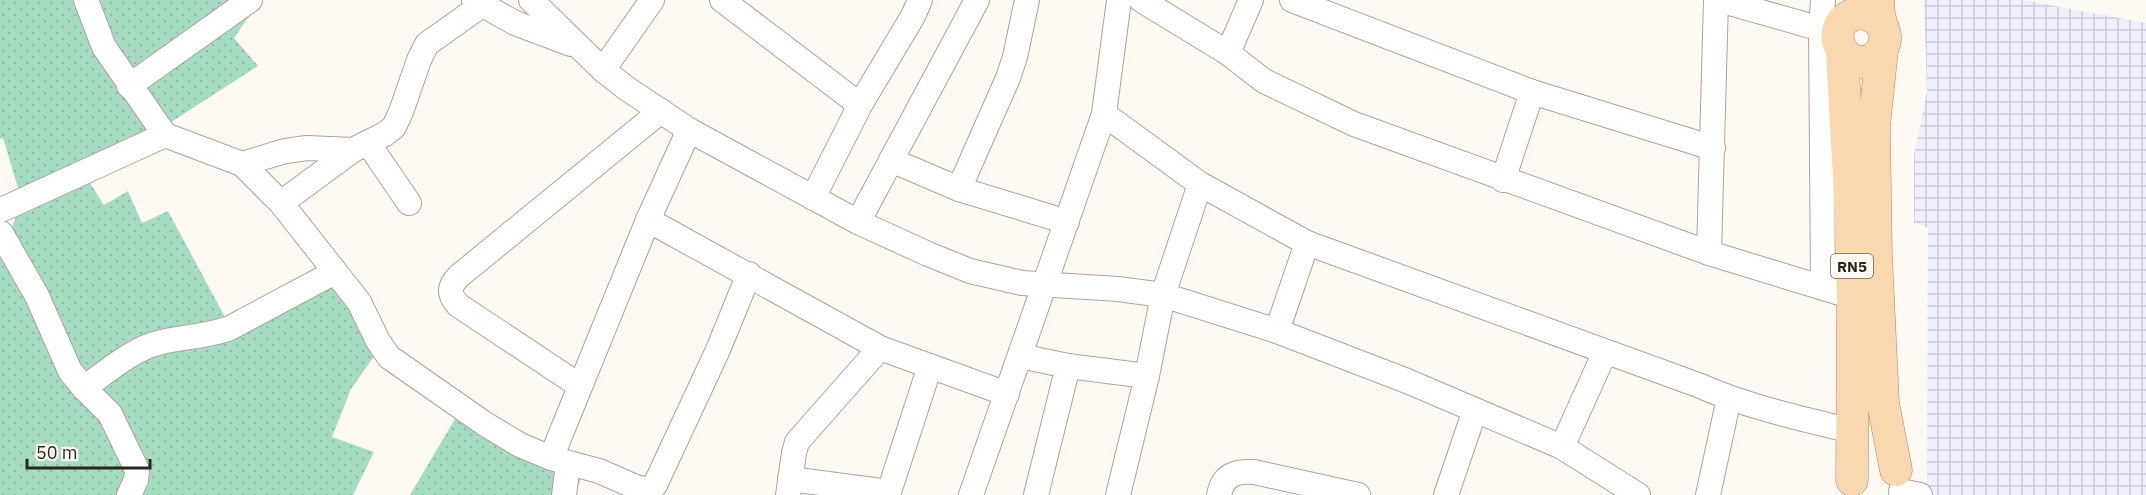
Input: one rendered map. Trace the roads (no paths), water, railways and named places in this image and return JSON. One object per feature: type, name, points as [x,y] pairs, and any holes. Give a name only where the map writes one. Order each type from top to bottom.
[{"type":"main road","points":[[1865,13],[1874,17],[1880,24],[1876,57],[1857,62],[1849,58],[1834,23],[1856,14],[1865,13]]},
{"type":"main road","name":"RN5","points":[[1834,23],[1850,176],[1853,297],[1852,488]]},
{"type":"main road","name":"RN5","points":[[1880,24],[1874,126],[1876,255],[1883,403],[1904,488]]},
{"type":"main road","name":"RN5","points":[[1852,488],[1856,470],[1865,463],[1876,460],[1887,463],[1904,488]]},
{"type":"street","points":[[86,0],[104,47],[165,135],[242,164],[281,203],[359,302],[378,341],[389,357],[485,424],[520,445],[560,461],[599,471],[638,488],[647,489],[655,485],[717,352],[749,274]]},
{"type":"street","points":[[531,0],[603,70],[661,111],[689,130],[858,222],[970,271],[999,279],[1163,295],[1277,330],[1562,447],[1638,495]]},
{"type":"street","points":[[603,70],[652,0]]},
{"type":"street","points":[[722,0],[860,105]]},
{"type":"street","points":[[813,198],[860,105],[913,16],[920,0]]},
{"type":"street","points":[[858,222],[977,0]]},
{"type":"street","points":[[959,189],[1008,78],[1028,0]]},
{"type":"street","points":[[972,495],[1104,114],[1119,0]]},
{"type":"street","points":[[1141,0],[1228,53],[1264,81],[1354,124],[1709,253],[1853,297]]},
{"type":"street","points":[[1228,53],[1251,0]]},
{"type":"street","points":[[1292,0],[1532,92],[1713,148]]},
{"type":"street","points":[[1709,253],[1722,0],[1834,23],[1823,288]]},
{"type":"street","points":[[129,86],[240,2]]},
{"type":"street","points":[[281,203],[361,147],[385,135],[394,127],[427,44],[478,3],[537,33],[579,47]]},
{"type":"street","points":[[1503,180],[1532,92]]},
{"type":"street","points":[[580,386],[458,304],[452,298],[450,290],[452,283],[661,111]]},
{"type":"street","points":[[1104,114],[1200,184],[1307,243],[1698,385],[1729,399],[1852,431]]},
{"type":"street","points":[[564,495],[560,461],[580,386],[648,220],[689,130]]},
{"type":"street","points":[[129,495],[136,480],[135,464],[110,414],[84,388],[66,363],[37,296],[0,222],[165,135]]},
{"type":"street","points":[[242,164],[285,151],[307,148],[361,147]]},
{"type":"street","points":[[361,147],[409,203]]},
{"type":"street","points":[[891,160],[959,189],[1067,222]]},
{"type":"street","points":[[1118,495],[1147,376],[1163,295],[1200,184]]},
{"type":"street","points":[[648,220],[880,348],[1007,394]]},
{"type":"street","points":[[1277,330],[1307,243]]},
{"type":"street","points":[[84,388],[137,351],[153,344],[216,333],[230,328],[335,272]]},
{"type":"street","points":[[880,348],[797,442],[789,487],[888,493],[930,366]]},
{"type":"street","points":[[1562,447],[1605,352]]},
{"type":"street","points":[[1020,356],[1068,366],[1147,376]]},
{"type":"street","points":[[1036,495],[1068,366]]},
{"type":"street","points":[[1708,495],[1729,399]]},
{"type":"street","points":[[1446,495],[1475,410]]},
{"type":"street","points":[[1219,495],[1221,486],[1228,475],[1239,471],[1254,472],[1358,495]]}]
